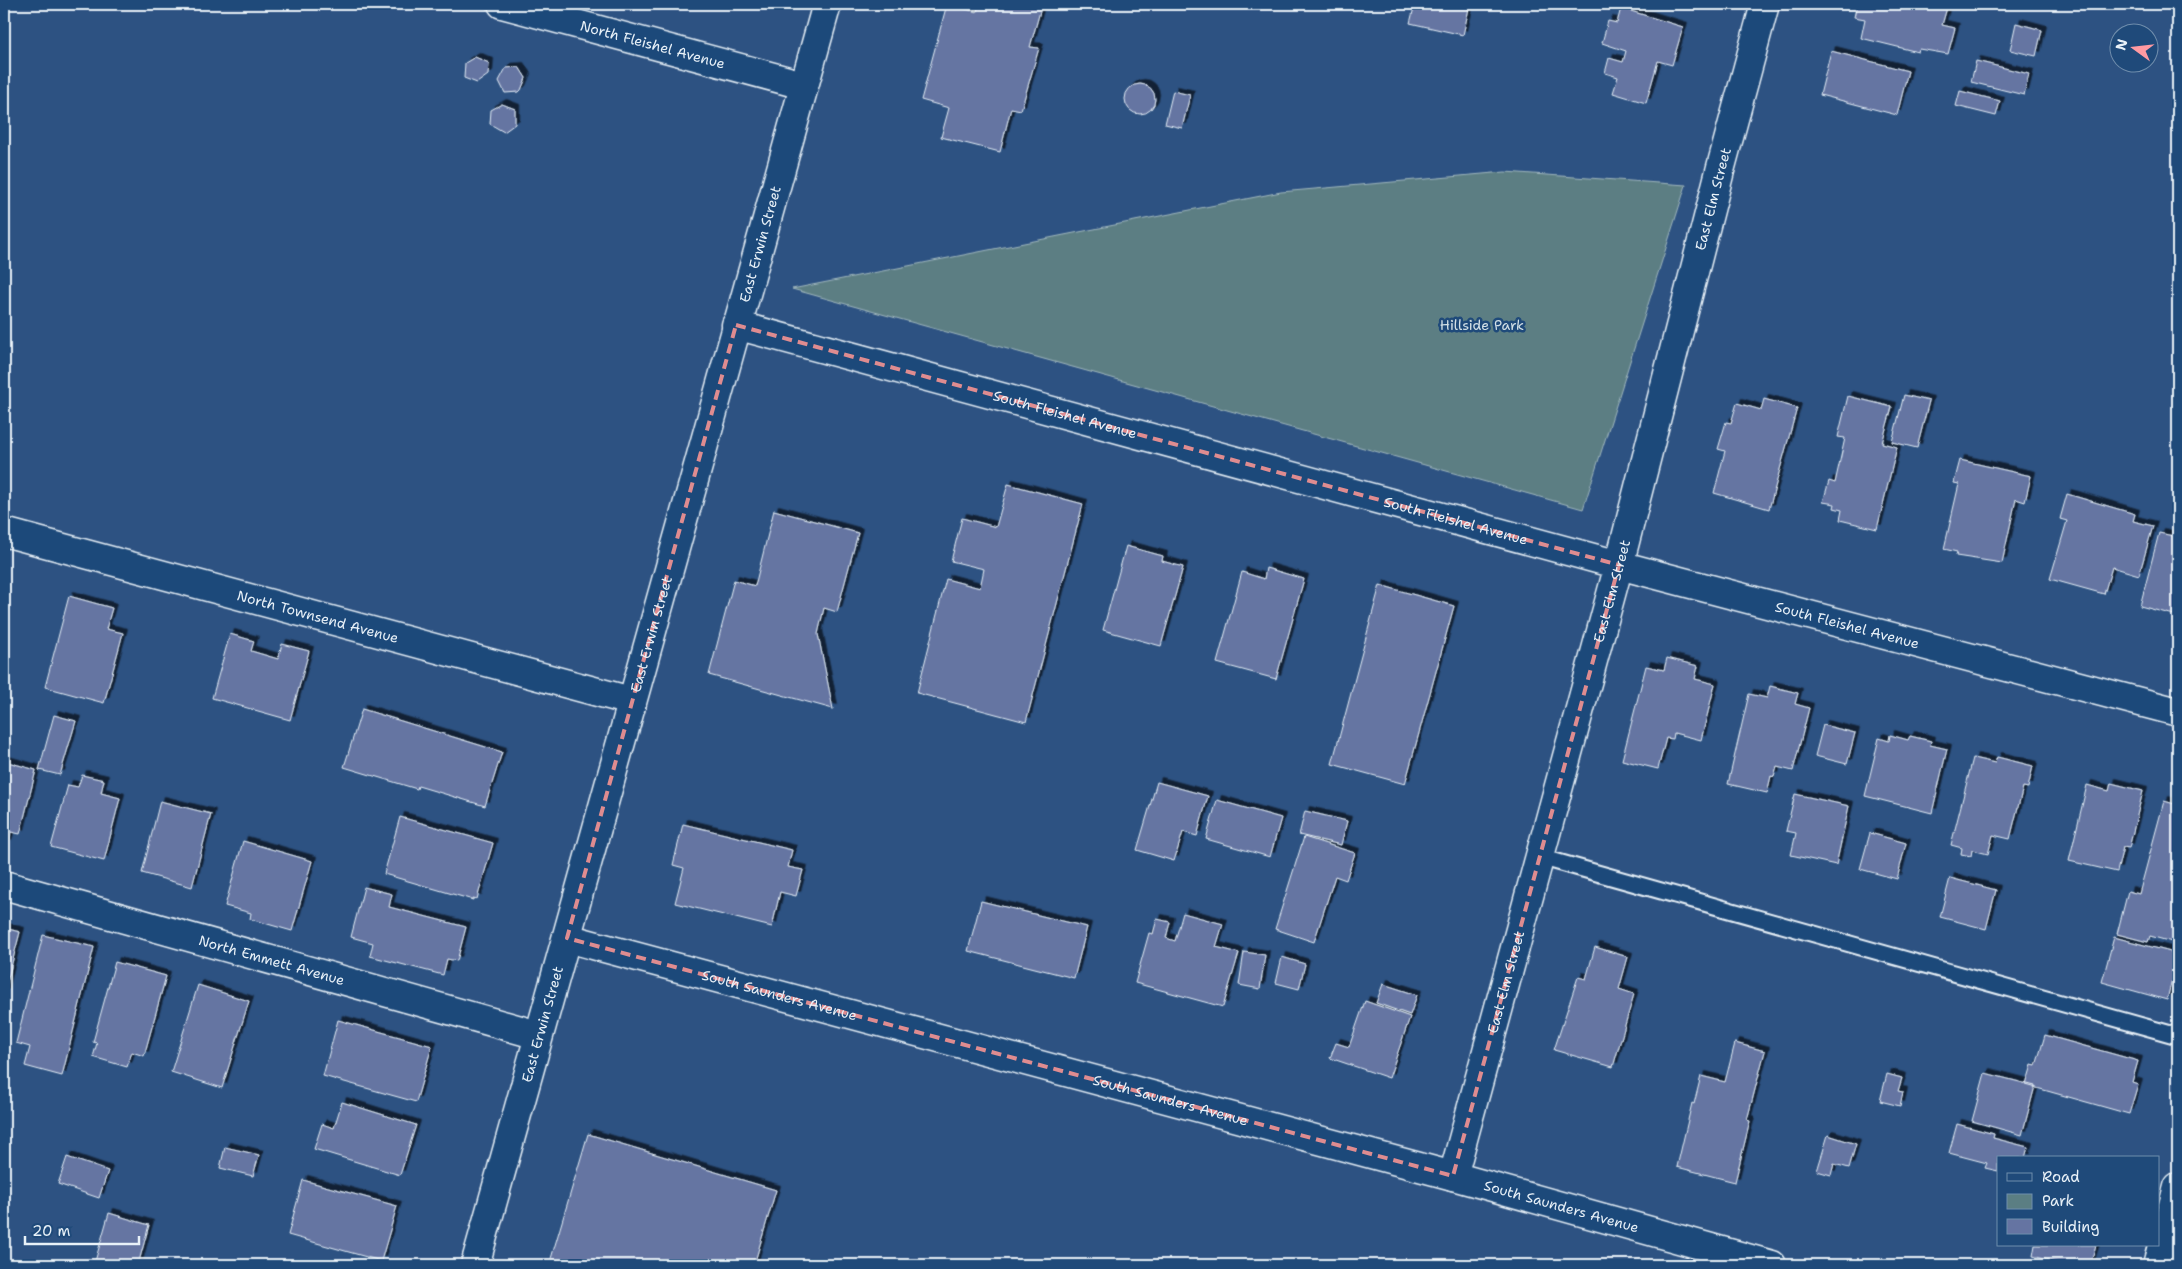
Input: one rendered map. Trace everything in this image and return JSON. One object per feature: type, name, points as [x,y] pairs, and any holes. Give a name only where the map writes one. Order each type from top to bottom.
[{"type":"street","name":"North Fleishel Avenue","points":[[502,4],[803,85]]},
{"type":"street","name":"East Erwin Street","points":[[475,1265],[827,4]]},
{"type":"street","name":"East Elm Street","points":[[1453,1176],[1619,565],[1718,176],[1766,4]]},
{"type":"street","name":"South Fleishel Avenue","points":[[736,326],[1619,565],[2178,712]]},
{"type":"street","name":"North Townsend Avenue","points":[[4,532],[632,701]]},
{"type":"street","name":"North Emmett Avenue","points":[[4,885],[538,1035]]},
{"type":"street","name":"South Saunders Avenue","points":[[567,938],[1453,1176],[1772,1265]]},
{"type":"street","points":[[2157,1265],[2178,1187]]},
{"type":"lane","points":[[1540,857],[2178,1036]]},
{"type":"highlighted area","points":[[736,325],[1619,565],[1453,1176],[567,938]]},
{"type":"green space","name":"Hillside Park","points":[[1505,172],[1686,185],[1583,509],[792,289],[1281,192]]},
{"type":"building","points":[[947,4],[977,12],[979,4],[1042,4],[1030,47],[1039,48],[1021,110],[1011,108],[1000,152],[941,137],[949,108],[921,100]]},
{"type":"building","points":[[1415,4],[1470,4],[1463,35],[1410,23]]},
{"type":"building","points":[[1857,4],[1948,4],[1942,25],[1955,28],[1948,54],[1919,49],[1918,52],[1861,38],[1865,19],[1854,17]]},
{"type":"building","points":[[1621,8],[1683,27],[1672,65],[1658,61],[1646,103],[1613,93],[1618,77],[1605,73],[1609,58],[1623,62],[1626,51],[1602,43],[1608,21],[1617,23]]},
{"type":"building","points":[[2016,23],[2042,30],[2036,56],[2010,50]]},
{"type":"building","points":[[1831,51],[1908,71],[1897,115],[1820,95]]},
{"type":"building","points":[[475,57],[489,63],[488,75],[477,83],[464,78],[465,63]]},
{"type":"building","points":[[1976,61],[2029,74],[2024,95],[1971,82]]},
{"type":"building","points":[[519,67],[526,78],[521,90],[519,92],[505,93],[499,81],[506,68]]},
{"type":"building","points":[[1140,84],[1150,89],[1155,99],[1150,109],[1140,114],[1130,109],[1125,99],[1130,89]]},
{"type":"building","points":[[1173,91],[1190,95],[1182,128],[1165,124]]},
{"type":"building","points":[[1960,91],[2000,101],[1996,116],[1956,106]]},
{"type":"building","points":[[502,104],[515,109],[515,124],[504,132],[490,124],[491,110]]},
{"type":"building","points":[[1904,395],[1929,401],[1917,448],[1892,442]]},
{"type":"building","points":[[1848,396],[1892,407],[1882,443],[1897,447],[1877,529],[1840,520],[1842,510],[1834,508],[1835,504],[1823,502],[1829,481],[1835,483],[1845,438],[1838,437]]},
{"type":"building","points":[[1764,399],[1797,408],[1769,509],[1714,493],[1725,451],[1718,449],[1726,422],[1731,423],[1737,403],[1761,410]]},
{"type":"building","points":[[1960,460],[2031,476],[2025,502],[2016,499],[2002,563],[1956,556],[1957,552],[1944,549],[1959,484],[1954,483]]},
{"type":"building","points":[[1008,484],[1083,504],[1026,722],[917,693],[946,579],[980,588],[984,569],[951,561],[962,518],[996,527]]},
{"type":"building","points":[[2067,494],[2135,514],[2133,521],[2153,526],[2139,575],[2112,567],[2104,594],[2050,579],[2067,521],[2060,519]]},
{"type":"building","points":[[774,510],[858,533],[837,612],[824,608],[818,634],[833,709],[709,675],[734,580],[755,586]]},
{"type":"building","points":[[2159,533],[2178,537],[2178,616],[2140,606]]},
{"type":"building","points":[[1126,546],[1163,556],[1162,561],[1183,567],[1161,646],[1103,630]]},
{"type":"building","points":[[1266,568],[1304,579],[1276,679],[1217,663],[1242,572],[1264,579]]},
{"type":"building","points":[[1380,585],[1454,606],[1405,784],[1332,764]]},
{"type":"building","points":[[69,596],[112,608],[106,629],[123,633],[104,703],[45,687]]},
{"type":"building","points":[[230,634],[254,641],[251,651],[278,659],[282,644],[309,651],[290,720],[212,698]]},
{"type":"building","points":[[1667,658],[1698,666],[1695,679],[1715,684],[1701,740],[1674,733],[1673,739],[1666,738],[1658,769],[1622,760],[1646,666],[1664,670]]},
{"type":"building","points":[[1770,686],[1798,693],[1795,704],[1809,708],[1793,771],[1777,767],[1774,777],[1771,776],[1767,793],[1728,784],[1749,694],[1767,698]]},
{"type":"building","points":[[362,709],[502,752],[485,806],[418,786],[417,789],[344,767]]},
{"type":"building","points":[[54,715],[76,721],[60,775],[39,770]]},
{"type":"building","points":[[1823,725],[1855,733],[1847,764],[1815,756]]},
{"type":"building","points":[[1890,735],[1908,740],[1910,736],[1931,741],[1930,745],[1947,749],[1932,813],[1865,796],[1879,738],[1889,741]]},
{"type":"building","points":[[1997,757],[2033,766],[2028,788],[2023,787],[2010,839],[1993,835],[1988,854],[1972,850],[1971,856],[1961,854],[1962,848],[1951,845],[1973,758],[1995,763]]},
{"type":"building","points":[[4,761],[36,770],[20,834],[11,832],[7,844],[4,843]]},
{"type":"building","points":[[82,775],[104,780],[101,793],[120,798],[104,861],[51,847],[68,785],[78,787]]},
{"type":"building","points":[[1157,782],[1208,796],[1197,836],[1183,832],[1174,861],[1137,850]]},
{"type":"building","points":[[2111,783],[2143,791],[2129,848],[2123,847],[2117,872],[2069,861],[2087,785],[2109,791]]},
{"type":"building","points":[[1795,794],[1849,806],[1836,865],[1791,855],[1796,833],[1786,831]]},
{"type":"building","points":[[1217,800],[1281,818],[1270,857],[1206,839]]},
{"type":"building","points":[[160,801],[211,814],[192,887],[142,873]]},
{"type":"building","points":[[2164,801],[2178,805],[2178,920],[2172,942],[2150,936],[2148,942],[2117,934],[2128,891],[2139,894]]},
{"type":"building","points":[[1305,811],[1347,821],[1341,845],[1299,835]]},
{"type":"building","points":[[400,817],[493,843],[477,899],[473,898],[473,900],[384,874]]},
{"type":"building","points":[[683,824],[792,850],[788,867],[803,870],[796,896],[780,892],[772,927],[675,903],[684,868],[673,865]]},
{"type":"building","points":[[1870,833],[1906,843],[1897,879],[1860,869]]},
{"type":"building","points":[[1304,837],[1355,853],[1346,880],[1335,876],[1314,942],[1275,929]]},
{"type":"building","points":[[243,841],[312,861],[292,931],[250,919],[251,913],[225,906]]},
{"type":"building","points":[[1950,878],[1996,890],[1986,929],[1940,917]]},
{"type":"building","points":[[364,887],[392,894],[389,907],[466,927],[457,961],[447,959],[443,975],[370,956],[373,943],[351,937]]},
{"type":"building","points":[[981,901],[1087,927],[1074,978],[968,951]]},
{"type":"building","points":[[1183,913],[1223,924],[1216,947],[1239,953],[1223,1007],[1135,983],[1149,933],[1153,934],[1157,919],[1170,922],[1166,938],[1175,941]]},
{"type":"building","points":[[4,928],[20,932],[4,994]]},
{"type":"building","points":[[43,935],[94,947],[62,1076],[25,1066],[30,1047],[16,1043]]},
{"type":"building","points":[[2114,937],[2178,954],[2167,1000],[2102,982]]},
{"type":"building","points":[[1595,947],[1628,957],[1619,989],[1634,994],[1613,1067],[1554,1050],[1578,977],[1586,979]]},
{"type":"building","points":[[1244,952],[1265,955],[1260,989],[1239,985]]},
{"type":"building","points":[[1282,957],[1305,964],[1299,989],[1276,983]]},
{"type":"building","points":[[115,962],[166,976],[144,1056],[132,1052],[127,1067],[93,1057],[97,1043],[93,1042]]},
{"type":"building","points":[[1383,984],[1417,995],[1410,1015],[1376,1003]]},
{"type":"building","points":[[198,985],[249,1001],[222,1088],[171,1072]]},
{"type":"building","points":[[1365,1001],[1410,1017],[1389,1078],[1330,1058],[1336,1043],[1349,1047]]},
{"type":"building","points":[[338,1020],[432,1046],[416,1102],[323,1076]]},
{"type":"building","points":[[2045,1035],[2138,1061],[2132,1082],[2138,1084],[2129,1114],[2026,1085],[2032,1065],[2036,1066]]},
{"type":"building","points":[[1735,1043],[1765,1051],[1747,1120],[1750,1121],[1735,1182],[1677,1167],[1692,1103],[1694,1104],[1701,1076],[1725,1082]]},
{"type":"building","points":[[1985,1073],[2035,1086],[2022,1135],[1972,1121]]},
{"type":"building","points":[[1887,1074],[1902,1078],[1898,1091],[1903,1092],[1900,1106],[1880,1101]]},
{"type":"building","points":[[342,1102],[416,1125],[400,1175],[314,1149],[322,1124],[334,1128]]},
{"type":"building","points":[[1957,1124],[1994,1134],[1993,1138],[2028,1147],[2026,1156],[1997,1156],[1997,1171],[1985,1168],[1987,1163],[1949,1153]]},
{"type":"building","points":[[588,1134],[776,1190],[754,1265],[562,1265],[550,1262]]},
{"type":"building","points":[[1828,1135],[1856,1144],[1849,1168],[1834,1164],[1831,1175],[1817,1171]]},
{"type":"building","points":[[225,1147],[259,1155],[253,1176],[220,1168]]},
{"type":"building","points":[[67,1157],[108,1171],[99,1198],[58,1184]]},
{"type":"building","points":[[303,1180],[397,1206],[381,1261],[288,1235]]},
{"type":"building","points":[[109,1213],[149,1225],[138,1265],[94,1265]]},
{"type":"building","points":[[2035,1246],[2096,1246],[2090,1265],[2067,1265],[2033,1256]]}]
